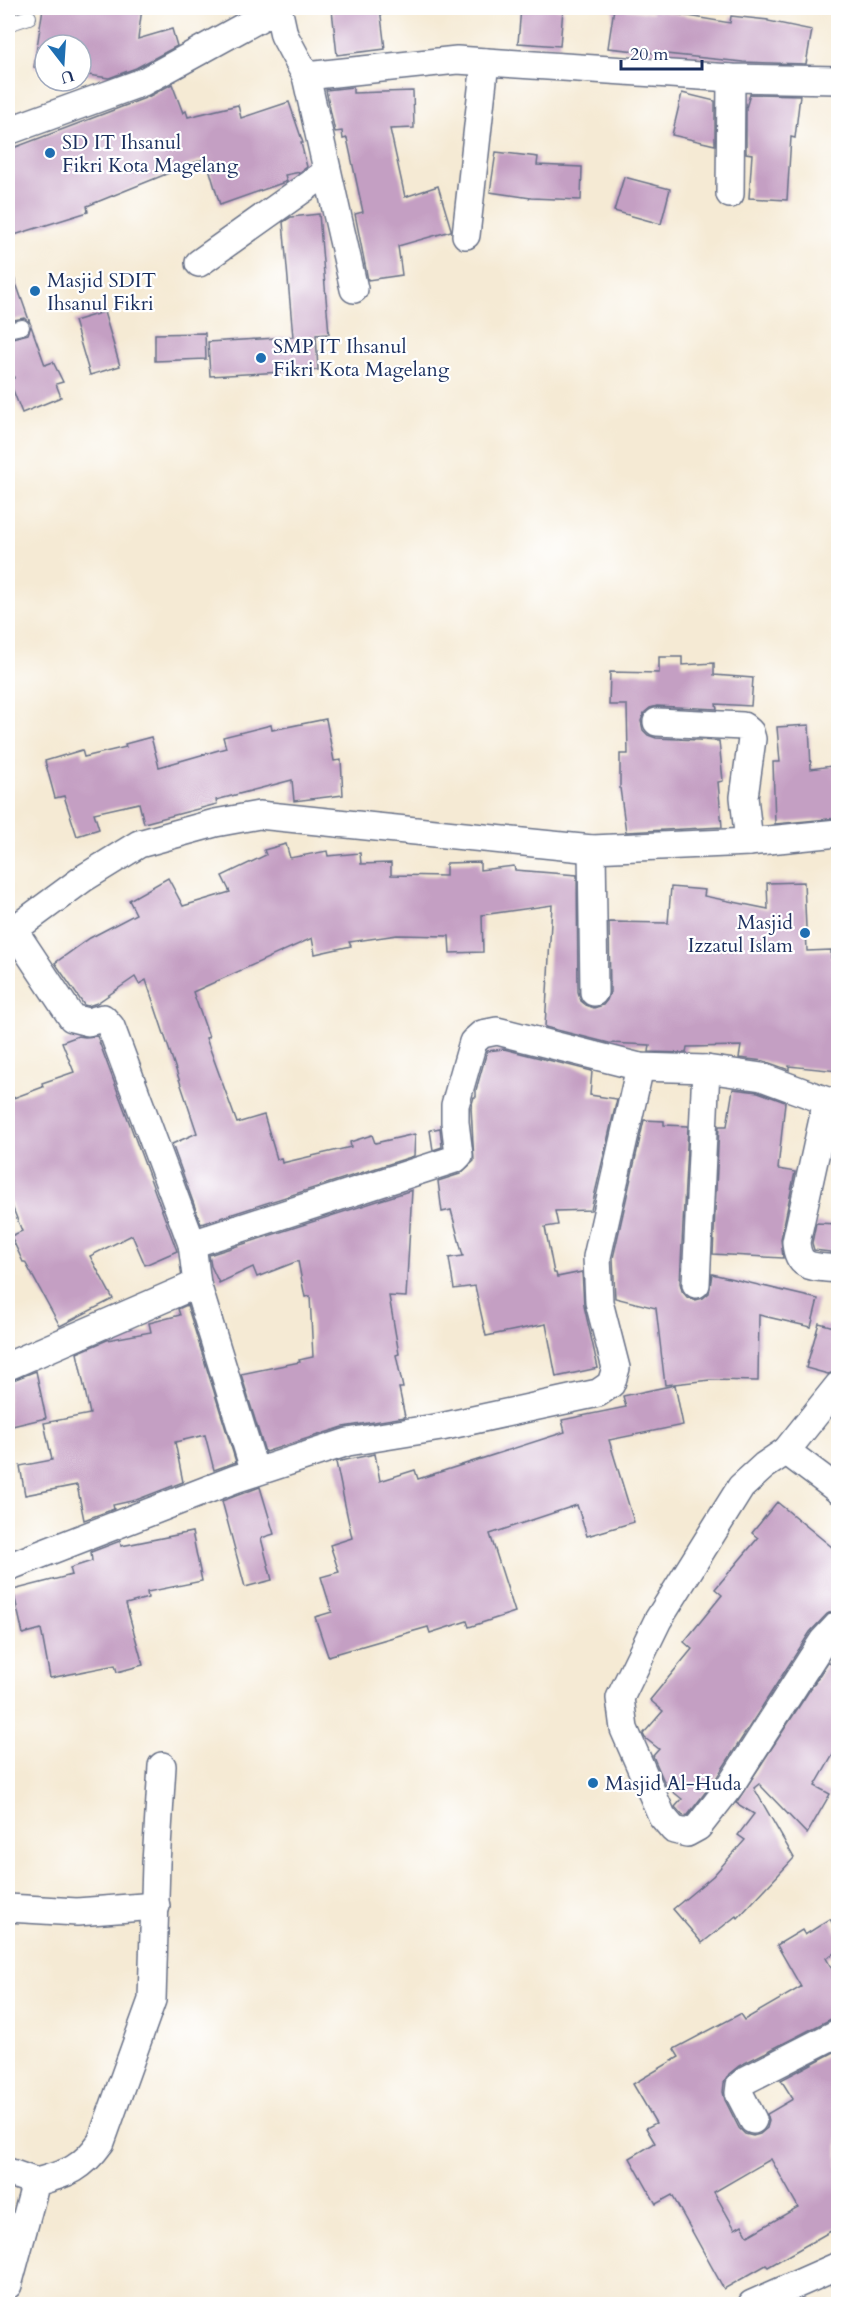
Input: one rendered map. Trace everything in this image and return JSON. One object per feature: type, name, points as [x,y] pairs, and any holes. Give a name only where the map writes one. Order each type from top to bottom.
[{"type":"street","points":[[8,131],[143,82],[278,8],[284,35],[306,76],[354,289]]},
{"type":"street","points":[[306,76],[457,60],[731,78],[838,80]]},
{"type":"street","points":[[466,235],[485,62]]},
{"type":"street","points":[[730,194],[731,78]]},
{"type":"street","points":[[199,263],[327,172]]},
{"type":"street","points":[[657,722],[743,726],[750,732],[752,739],[744,797],[749,842]]},
{"type":"street","points":[[255,1472],[197,1284],[192,1244],[111,1027],[104,1018],[88,1022],[72,1018],[10,932],[84,878],[139,844],[238,818],[259,815],[592,849],[749,842],[838,833]]},
{"type":"street","points":[[592,849],[594,992]]},
{"type":"street","points":[[192,1244],[455,1159],[459,1155],[455,1105],[473,1042],[482,1034],[497,1031],[640,1067],[706,1069],[762,1077],[833,1102],[796,1242],[799,1259],[804,1264],[838,1269]]},
{"type":"street","points":[[8,1567],[255,1472],[348,1442],[441,1427],[598,1393],[611,1384],[616,1368],[599,1302],[597,1257],[640,1067]]},
{"type":"street","points":[[696,1284],[706,1069]]},
{"type":"street","points":[[8,1366],[197,1284]]},
{"type":"street","points":[[838,1386],[786,1451],[764,1466],[741,1487],[658,1620],[620,1698],[624,1729],[662,1816],[674,1830],[687,1833],[698,1827],[730,1786],[823,1641],[838,1625]]},
{"type":"street","points":[[786,1451],[838,1490]]},
{"type":"street","points":[[8,2172],[36,2182],[68,2173],[90,2158],[101,2142],[152,2000],[156,1863],[162,1766]]},
{"type":"street","points":[[8,1908],[77,1912],[156,1906]]},
{"type":"street","points":[[753,2120],[739,2093],[740,2085],[838,2033]]},
{"type":"street","points":[[8,2285],[36,2182]]},
{"type":"street","points":[[752,2304],[838,2266]]},
{"type":"lane","points":[[8,24],[29,17]]},
{"type":"lane","points":[[8,330],[22,327]]},
{"type":"building","points":[[43,8],[142,8],[138,39],[172,29],[177,46],[136,68],[109,78],[93,76],[93,33],[39,33]]},
{"type":"building","points":[[380,8],[385,49],[337,55],[332,10]]},
{"type":"building","points":[[521,8],[563,9],[560,46],[518,43]]},
{"type":"building","points":[[614,8],[652,13],[652,10],[730,23],[731,16],[768,20],[812,30],[806,64],[743,62],[608,48]]},
{"type":"building","points":[[172,84],[183,113],[186,111],[188,117],[238,105],[241,118],[289,102],[303,143],[301,143],[307,167],[300,172],[285,175],[287,181],[285,182],[220,205],[206,158],[87,206],[88,212],[8,237],[8,150],[148,97]]},
{"type":"building","points":[[353,87],[353,93],[413,91],[414,128],[390,129],[405,197],[438,186],[451,229],[451,231],[398,246],[402,275],[368,280],[355,214],[363,212],[347,138],[343,139],[342,131],[335,132],[326,90]]},
{"type":"building","points":[[682,93],[715,101],[715,145],[672,135]]},
{"type":"building","points":[[750,94],[800,95],[795,138],[791,137],[787,200],[749,198],[752,154],[746,153],[746,108]]},
{"type":"building","points":[[496,152],[538,157],[537,165],[582,167],[581,200],[531,198],[490,192]]},
{"type":"building","points":[[624,177],[670,189],[661,224],[614,211]]},
{"type":"building","points":[[319,214],[329,334],[316,335],[318,370],[210,376],[208,342],[293,337],[283,222],[291,217]]},
{"type":"building","points":[[8,269],[11,269],[30,323],[24,318],[8,321]]},
{"type":"building","points":[[104,312],[120,366],[90,375],[74,321]]},
{"type":"building","points":[[31,326],[45,365],[53,362],[63,382],[56,384],[61,397],[22,413],[9,380],[14,378],[8,357],[8,339],[28,334]]},
{"type":"building","points":[[205,333],[206,359],[155,361],[155,334]]},
{"type":"building","points":[[659,657],[682,657],[682,665],[714,663],[714,675],[753,678],[751,706],[716,704],[717,709],[657,706],[644,713],[641,721],[643,730],[656,738],[719,741],[723,781],[718,782],[722,827],[626,832],[620,788],[620,754],[628,754],[627,705],[609,705],[610,672],[659,673]]},
{"type":"building","points":[[326,719],[334,761],[341,760],[343,795],[294,801],[292,780],[216,800],[217,804],[144,823],[139,803],[94,813],[99,829],[77,836],[64,796],[55,798],[45,761],[82,750],[84,757],[126,747],[125,744],[151,737],[159,767],[226,748],[223,737],[271,725],[272,730]]},
{"type":"building","points":[[809,725],[811,769],[838,765],[838,818],[775,824],[773,762],[780,762],[777,727]]},
{"type":"building","points":[[286,844],[290,858],[327,851],[328,856],[360,853],[361,864],[391,863],[391,875],[446,876],[446,863],[480,862],[480,870],[514,866],[515,870],[577,875],[578,992],[581,1001],[594,1008],[603,1005],[610,992],[609,922],[668,923],[671,887],[705,890],[704,896],[768,909],[767,883],[804,882],[807,951],[831,950],[831,958],[838,957],[838,1071],[789,1066],[789,1070],[764,1061],[739,1058],[741,1046],[687,1047],[686,1053],[649,1052],[650,1045],[609,1043],[545,1027],[552,905],[482,915],[483,952],[450,953],[449,936],[397,935],[349,942],[351,946],[315,954],[312,938],[193,992],[209,1037],[206,1038],[237,1123],[264,1115],[277,1159],[281,1158],[282,1163],[351,1147],[350,1142],[372,1135],[375,1143],[415,1134],[414,1156],[201,1224],[172,1144],[197,1133],[146,980],[139,984],[135,977],[97,1003],[88,1006],[84,1005],[55,963],[90,938],[136,914],[129,900],[168,878],[183,906],[230,892],[222,876],[266,855],[264,850]]},
{"type":"building","points":[[78,1036],[97,1036],[177,1251],[145,1265],[132,1235],[90,1256],[113,1299],[60,1326],[23,1262],[11,1236],[22,1231],[8,1196],[8,1100],[43,1087],[42,1083],[74,1072],[62,1042]]},
{"type":"building","points":[[504,1049],[592,1071],[590,1095],[617,1099],[591,1210],[555,1211],[558,1225],[545,1227],[554,1273],[557,1277],[582,1272],[584,1306],[598,1368],[556,1377],[546,1324],[486,1336],[475,1286],[454,1289],[449,1258],[463,1256],[451,1210],[442,1212],[438,1181],[460,1174],[474,1161],[471,1107],[476,1097],[487,1051]]},
{"type":"building","points":[[733,1089],[758,1092],[785,1102],[778,1169],[795,1172],[781,1239],[783,1258],[713,1254],[719,1126],[727,1126]]},
{"type":"building","points":[[644,1120],[664,1121],[664,1125],[688,1126],[680,1283],[687,1297],[696,1300],[709,1293],[712,1274],[818,1299],[811,1327],[759,1315],[758,1381],[710,1380],[665,1385],[656,1308],[615,1298],[613,1258]]},
{"type":"building","points":[[440,1128],[442,1147],[433,1150],[430,1130]]},
{"type":"building","points":[[412,1190],[406,1297],[389,1296],[399,1354],[396,1355],[403,1388],[399,1388],[405,1417],[343,1427],[265,1452],[241,1374],[300,1362],[299,1360],[313,1357],[310,1296],[305,1297],[298,1261],[257,1277],[253,1267],[219,1283],[211,1266],[209,1255]]},
{"type":"building","points":[[816,1223],[838,1224],[838,1253],[814,1250],[812,1243]]},
{"type":"building","points":[[187,1305],[236,1462],[214,1470],[205,1435],[175,1442],[183,1482],[136,1500],[113,1505],[114,1509],[84,1520],[77,1485],[25,1495],[20,1466],[52,1460],[44,1423],[90,1414],[77,1353],[107,1340],[151,1332],[149,1323],[180,1315],[178,1309]]},
{"type":"building","points":[[819,1323],[838,1328],[838,1371],[828,1374],[806,1368]]},
{"type":"building","points":[[36,1371],[46,1418],[8,1427],[8,1382]]},
{"type":"building","points":[[675,1385],[683,1425],[609,1440],[634,1522],[587,1536],[577,1505],[490,1534],[515,1612],[469,1627],[467,1621],[430,1633],[428,1627],[328,1656],[315,1617],[332,1612],[321,1577],[339,1572],[330,1545],[352,1538],[336,1462],[375,1454],[380,1481],[415,1470],[418,1479],[565,1432],[562,1420],[626,1407],[623,1396]]},
{"type":"building","points":[[260,1487],[274,1534],[261,1538],[272,1580],[245,1587],[222,1501]]},
{"type":"building","points":[[777,1502],[838,1552],[838,1608],[827,1614],[810,1632],[717,1777],[688,1815],[683,1816],[675,1807],[682,1799],[666,1786],[653,1756],[659,1749],[643,1734],[663,1711],[650,1700],[692,1649],[684,1642],[722,1595],[715,1589],[758,1538],[752,1533]]},
{"type":"building","points":[[192,1532],[202,1581],[147,1592],[148,1598],[126,1604],[143,1665],[117,1672],[115,1665],[50,1678],[41,1629],[23,1634],[13,1590],[72,1575],[70,1568],[92,1561],[91,1552],[120,1541],[121,1546]]},
{"type":"building","points":[[828,1662],[838,1670],[838,1746],[815,1786],[830,1794],[807,1834],[759,1784],[754,1788],[794,1858],[738,1918],[736,1916],[702,1943],[673,1909],[713,1876],[745,1840],[738,1835],[754,1814],[736,1803]]},
{"type":"building","points":[[830,1919],[838,1934],[838,1951],[826,1958],[838,1980],[838,2017],[739,2066],[729,2074],[724,2083],[723,2092],[739,2128],[745,2134],[753,2136],[760,2134],[767,2128],[769,2121],[767,2114],[793,2099],[781,2080],[838,2050],[838,2227],[724,2289],[672,2195],[656,2204],[630,2158],[655,2143],[646,2128],[656,2123],[633,2084],[679,2057],[674,2049],[740,2014],[744,2020],[801,1987],[777,1945],[802,1930],[805,1935]],"holes":[[[771,2159],[798,2207],[748,2236],[742,2225],[735,2229],[714,2192]]]},
{"type":"place","name":"SD IT Ihsanul Fikri Kota Magelang","points":[[50,153]]},
{"type":"place","name":"Masjid SDIT Ihsanul Fikri","points":[[35,291]]},
{"type":"place","name":"SMP IT Ihsanul Fikri Kota Magelang","points":[[261,358]]},
{"type":"place","name":"Masjid Izzatul Islam","points":[[805,933]]},
{"type":"place","name":"Masjid Al-Huda","points":[[593,1783]]}]
